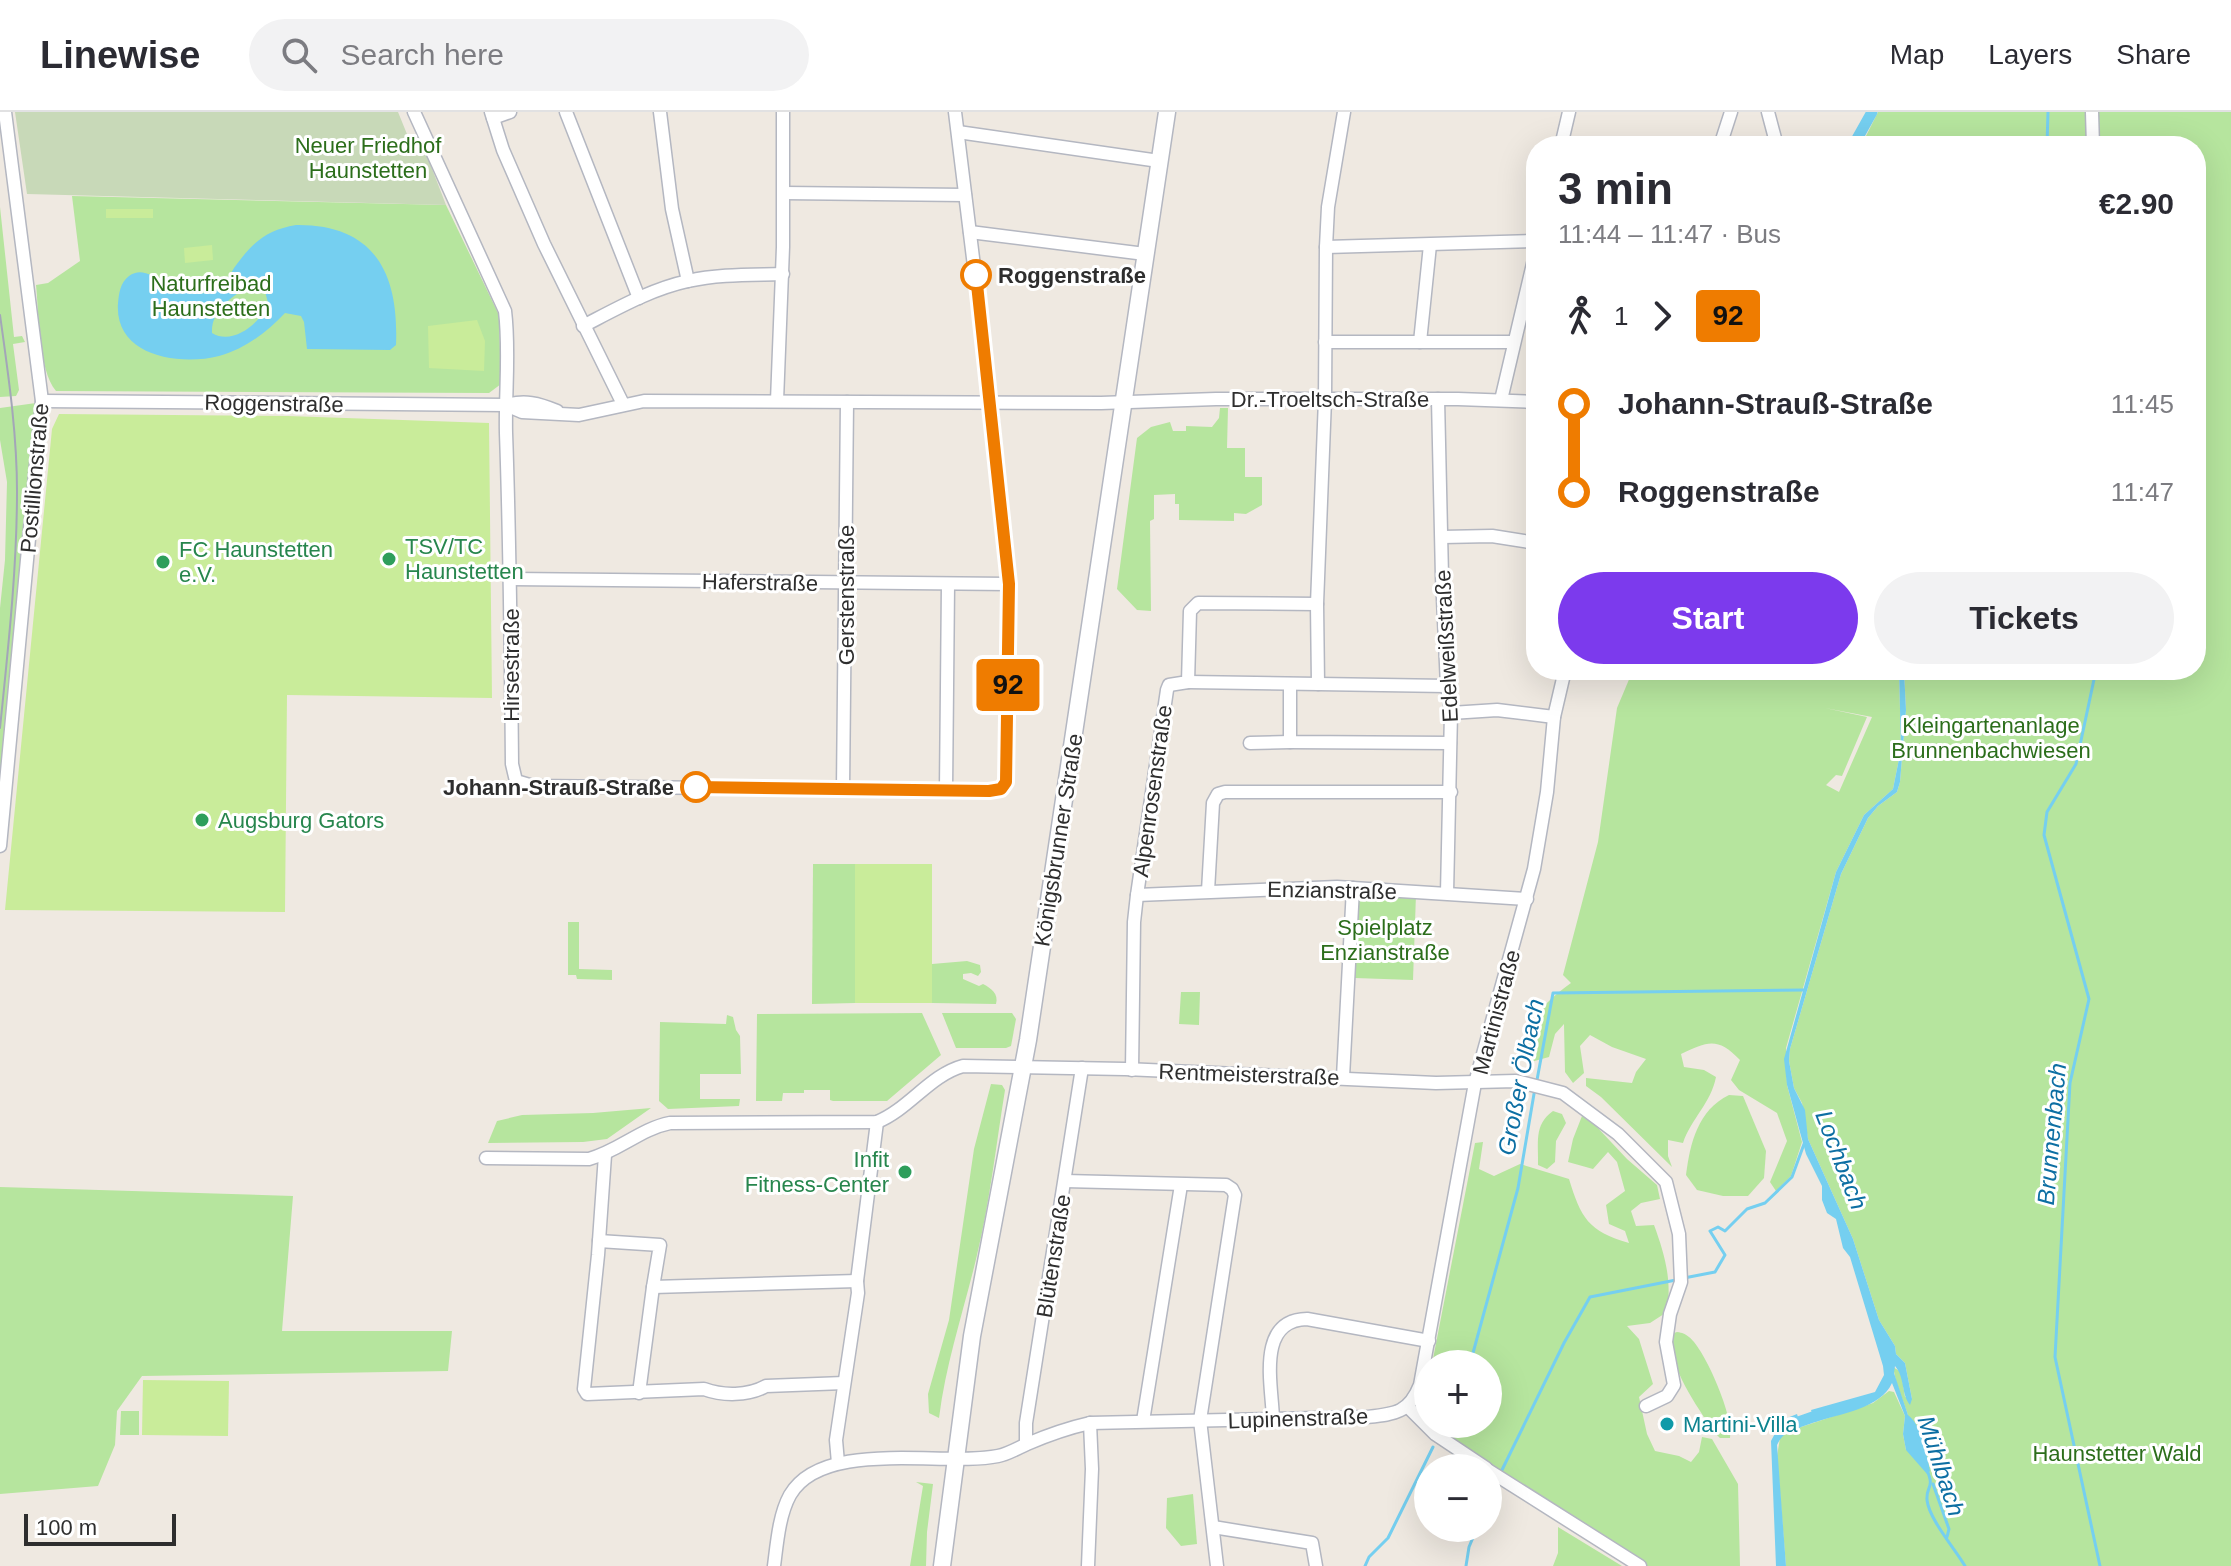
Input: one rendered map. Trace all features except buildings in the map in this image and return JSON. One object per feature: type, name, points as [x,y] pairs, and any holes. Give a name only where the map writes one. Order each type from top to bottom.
[{"type":"main road","name":"Königsbrunner Straße","points":[[942,1566],[972,1336],[1024,1066],[1167,112]]},
{"type":"street","name":"Postillionstraße","points":[[0,846],[42,401],[5,112]]},
{"type":"street","name":"Hirsestraße","points":[[414,112],[505,311],[508,336],[506,405],[512,764],[516,781],[533,786],[843,789]]},
{"type":"street","points":[[510,112],[492,115],[511,168],[583,326],[623,404]]},
{"type":"street","points":[[566,112],[639,298]]},
{"type":"street","points":[[660,112],[672,209],[688,281]]},
{"type":"street","points":[[777,401],[783,274],[783,112]]},
{"type":"street","points":[[843,789],[1001,789],[1006,782],[1009,584],[991,402],[955,112]]},
{"type":"street","points":[[1318,684],[1317,604],[1325,399],[1326,247],[1328,207],[1344,112]]},
{"type":"street","points":[[1563,136],[1569,112]]},
{"type":"street","points":[[1723,136],[1731,112]]},
{"type":"street","points":[[1768,112],[1774,136]]},
{"type":"street","points":[[2092,112],[2093,136]]},
{"type":"street","points":[[958,132],[1159,161]]},
{"type":"street","points":[[784,193],[965,195]]},
{"type":"street","points":[[970,232],[1145,254]]},
{"type":"street","points":[[1326,247],[1526,241]]},
{"type":"street","points":[[1420,342],[1430,245]]},
{"type":"street","points":[[583,326],[639,298],[688,281],[783,274]]},
{"type":"street","points":[[1501,400],[1526,306]]},
{"type":"street","points":[[1325,342],[1514,342]]},
{"type":"street","name":"Dr.-Troeltsch-Straße","points":[[1124,402],[1325,399],[1526,401]]},
{"type":"street","name":"Edelweißstraße","points":[[1438,399],[1447,686],[1451,713],[1447,893]]},
{"type":"street","name":"Roggenstraße","points":[[42,401],[506,405],[522,412],[579,415],[644,401],[1124,402]]},
{"type":"street","name":"Gerstenstraße","points":[[843,789],[847,402]]},
{"type":"street","points":[[1442,537],[1492,536],[1526,541]]},
{"type":"street","name":"Haferstraße","points":[[511,579],[1009,584]]},
{"type":"street","points":[[946,790],[948,584]]},
{"type":"street","name":"Alpenrosenstraße","points":[[1132,1070],[1137,895],[1167,690],[1169,685],[1176,682],[1188,682],[1190,611],[1198,603],[1317,604]]},
{"type":"street","name":"Martinistraße","points":[[1563,680],[1554,717],[1544,817],[1527,899],[1475,1083],[1534,1084],[1563,1093],[1618,1134],[1666,1182],[1679,1234],[1681,1279],[1670,1314],[1666,1342],[1674,1385],[1667,1396],[1646,1406]]},
{"type":"street","points":[[1188,682],[1447,686]]},
{"type":"street","points":[[1290,684],[1290,742]]},
{"type":"street","points":[[1451,713],[1497,710],[1554,717]]},
{"type":"street","points":[[1250,743],[1450,743]]},
{"type":"street","points":[[1208,891],[1213,803],[1218,794],[1451,792]]},
{"type":"street","points":[[1343,1077],[1353,888]]},
{"type":"street","name":"Enzianstraße","points":[[1137,895],[1353,888],[1527,899]]},
{"type":"street","name":"Rentmeisterstraße","points":[[877,1122],[890,1117],[953,1068],[963,1066],[1475,1083]]},
{"type":"street","name":"Blütenstraße","points":[[1026,1444],[1026,1423],[1082,1068]]},
{"type":"street","points":[[1465,1454],[1439,1436],[1408,1407],[1420,1385],[1475,1083]]},
{"type":"street","points":[[486,1158],[573,1159],[605,1155],[643,1131],[670,1123],[877,1122],[858,1293],[836,1440],[838,1463],[816,1470],[801,1481],[791,1494],[784,1510],[774,1566]]},
{"type":"street","points":[[605,1155],[584,1389],[591,1395],[704,1389],[717,1394],[756,1392],[766,1386],[844,1383]]},
{"type":"street","points":[[1065,1181],[1226,1185],[1235,1195],[1200,1420],[1217,1566]]},
{"type":"street","points":[[1143,1421],[1181,1185]]},
{"type":"street","points":[[599,1241],[660,1245],[639,1393]]},
{"type":"street","points":[[653,1287],[857,1281]]},
{"type":"street","points":[[1273,1419],[1271,1348],[1275,1334],[1289,1322],[1307,1319],[1429,1341]]},
{"type":"street","name":"Lupinenstraße","points":[[838,1463],[1001,1455],[1060,1431],[1090,1423],[1367,1417],[1390,1414],[1408,1407]]},
{"type":"street","points":[[1088,1566],[1092,1493],[1090,1423]]},
{"type":"street","points":[[1502,1479],[1640,1566]]},
{"type":"street","points":[[1213,1527],[1312,1543],[1316,1566]]},
{"type":"green space","name":"Neuer Friedhof Haunstetten","points":[[15,112],[398,112],[409,139],[419,135],[446,205],[27,194]]},
{"type":"green space","points":[[1878,112],[2231,112],[2231,1566],[1786,1566],[1777,1456],[1780,1438],[1789,1431],[1873,1403],[1889,1391],[1894,1392],[1905,1416],[1903,1434],[1906,1450],[1908,1415],[1893,1367],[1901,1372],[1905,1397],[1912,1399],[1905,1363],[1896,1354],[1895,1346],[1879,1320],[1853,1239],[1808,1139],[1802,1103],[1794,1088],[1789,1061],[1841,874],[1868,818],[1897,792],[1906,710],[1904,680],[2206,680],[2206,136],[1866,136]]},
{"type":"green space","name":"Naturfreibad Haunstetten","points":[[72,196],[446,205],[499,315],[501,384],[489,393],[56,391],[43,355],[36,285],[48,283],[80,261]]},
{"type":"green space","points":[[0,207],[14,337],[22,336],[25,342],[13,344],[19,390],[16,396],[0,397]]},
{"type":"green space","points":[[106,209],[153,209],[153,218],[106,218]]},
{"type":"green space","points":[[212,245],[213,260],[185,263],[184,248]]},
{"type":"green space","points":[[477,320],[485,341],[484,371],[429,368],[428,326]]},
{"type":"green space","points":[[36,403],[0,803],[0,608],[7,482],[0,440],[0,408]]},
{"type":"green space","points":[[1220,408],[1228,408],[1227,448],[1245,448],[1245,477],[1262,477],[1262,505],[1246,514],[1234,513],[1234,521],[1179,520],[1179,504],[1175,504],[1175,494],[1154,495],[1154,519],[1150,521],[1151,611],[1137,610],[1117,589],[1137,438],[1151,427],[1170,422],[1173,431],[1186,431],[1186,426],[1212,427],[1219,418]]},
{"type":"green space","name":"FC Haunstetten e.V.","points":[[59,414],[288,416],[489,423],[492,698],[287,695],[285,912],[5,910],[52,429]]},
{"type":"green space","points":[[1629,680],[1899,680],[1901,749],[1893,789],[1864,815],[1836,872],[1786,1048],[1787,1085],[1802,1142],[1791,1176],[1776,1191],[1770,1182],[1787,1141],[1777,1113],[1739,1090],[1731,1080],[1740,1060],[1725,1048],[1706,1044],[1681,1054],[1684,1067],[1704,1070],[1716,1077],[1710,1095],[1683,1143],[1668,1140],[1672,1167],[1586,1086],[1586,1078],[1632,1083],[1646,1059],[1590,1035],[1580,1046],[1584,1073],[1573,1083],[1565,1072],[1564,1024],[1555,1034],[1549,1057],[1527,1063],[1528,1036],[1532,1025],[1543,1007],[1571,983],[1563,975],[1598,842],[1617,708]],"holes":[[[1825,708],[1872,717],[1839,792],[1826,785],[1836,775],[1842,776],[1867,717]]]},
{"type":"green space","points":[[813,864],[856,864],[855,1003],[812,1004]]},
{"type":"green space","points":[[855,864],[932,864],[932,1003],[855,1003]]},
{"type":"green space","name":"Spielplatz Enzianstraße","points":[[1361,892],[1416,894],[1413,980],[1355,978],[1357,901]]},
{"type":"green space","points":[[568,922],[579,922],[579,969],[612,970],[612,980],[577,979],[576,975],[568,975]]},
{"type":"green space","points":[[967,961],[980,965],[981,972],[978,976],[963,974],[963,979],[989,987],[995,994],[996,1004],[932,1003],[932,964]]},
{"type":"green space","points":[[1181,992],[1200,992],[1199,1025],[1179,1024]]},
{"type":"green space","points":[[922,1013],[941,1055],[887,1101],[833,1101],[830,1100],[830,1090],[804,1090],[804,1093],[783,1093],[782,1101],[756,1101],[757,1014]]},
{"type":"green space","points":[[942,1013],[1012,1013],[1016,1019],[1011,1046],[956,1048]]},
{"type":"green space","points":[[727,1015],[733,1017],[740,1036],[741,1074],[700,1074],[700,1099],[740,1099],[739,1106],[668,1109],[659,1101],[660,1022],[726,1024]]},
{"type":"green space","points":[[991,1084],[1002,1085],[1005,1090],[982,1235],[951,1356],[939,1418],[929,1413],[928,1394],[949,1320],[974,1149]]},
{"type":"green space","points":[[1729,1095],[1743,1096],[1766,1151],[1764,1178],[1748,1196],[1723,1196],[1697,1190],[1686,1175],[1697,1129],[1710,1109]]},
{"type":"green space","points":[[651,1108],[607,1139],[488,1143],[497,1121],[522,1115]]},
{"type":"green space","points":[[1553,1111],[1562,1114],[1566,1123],[1556,1141],[1555,1162],[1547,1169],[1538,1165],[1538,1135],[1542,1122]]},
{"type":"green space","points":[[1582,1116],[1657,1185],[1660,1199],[1641,1203],[1631,1211],[1636,1226],[1654,1225],[1668,1278],[1667,1312],[1650,1323],[1627,1326],[1639,1339],[1653,1384],[1639,1397],[1647,1434],[1655,1451],[1691,1462],[1699,1452],[1702,1437],[1712,1439],[1738,1484],[1740,1566],[1645,1566],[1502,1473],[1502,1454],[1473,1454],[1449,1438],[1502,1438],[1502,1350],[1435,1350],[1475,1143],[1483,1142],[1479,1169],[1494,1176],[1520,1164],[1569,1179],[1588,1221],[1604,1233],[1629,1243],[1625,1231],[1609,1224],[1606,1205],[1625,1191],[1617,1162],[1608,1152],[1593,1169],[1568,1162]]},
{"type":"green space","points":[[0,1187],[293,1196],[282,1331],[452,1331],[448,1371],[142,1376],[117,1411],[115,1445],[98,1486],[0,1494]]},
{"type":"green space","points":[[1677,1332],[1696,1344],[1710,1369],[1728,1416],[1730,1438],[1720,1438],[1714,1432],[1685,1386],[1671,1347],[1671,1334]]},
{"type":"green space","points":[[143,1380],[229,1381],[228,1436],[142,1435]]},
{"type":"green space","points":[[121,1411],[139,1411],[139,1435],[120,1435]]},
{"type":"green space","points":[[916,1482],[933,1484],[926,1566],[910,1566],[923,1486]]},
{"type":"green space","points":[[1193,1494],[1197,1544],[1181,1546],[1166,1528],[1167,1498]]},
{"type":"green space","points":[[1558,1527],[1622,1566],[1553,1566],[1558,1553]]},
{"type":"water","points":[[296,225],[345,233],[363,244],[377,258],[393,296],[396,345],[390,350],[307,349],[301,316],[285,313],[247,344],[229,353],[203,359],[186,360],[152,354],[127,335],[120,321],[118,303],[122,285],[129,276],[138,272],[147,274],[179,290],[204,293],[219,287],[260,239],[276,230]],"holes":[[[249,286],[261,286],[268,303],[253,325],[229,337],[212,333],[215,318],[224,305]]]},
{"type":"water","points":[[1899,680],[1904,680],[1906,710],[1897,792],[1868,818],[1841,874],[1789,1061],[1794,1088],[1805,1110],[1808,1139],[1853,1239],[1879,1320],[1895,1346],[1896,1354],[1905,1363],[1912,1399],[1910,1405],[1895,1366],[1894,1373],[1908,1415],[1924,1441],[1930,1471],[1927,1474],[1906,1450],[1903,1434],[1905,1416],[1892,1383],[1879,1399],[1815,1422],[1811,1410],[1875,1392],[1884,1375],[1850,1257],[1843,1248],[1836,1219],[1827,1213],[1822,1200],[1822,1186],[1806,1154],[1787,1085],[1784,1059],[1836,872],[1864,815],[1893,789],[1901,749]]},
{"type":"water","points":[[1797,1414],[1801,1427],[1786,1433],[1777,1445],[1786,1566],[1776,1566],[1771,1441],[1782,1420]]},
{"type":"waterway","name":"Lochbach","points":[[1859,136],[1872,112]]},
{"type":"waterway","name":"Brunnenbach","points":[[2047,136],[2048,112]]},
{"type":"waterway","name":"Brunnenbach","points":[[2094,680],[2076,764],[2047,812],[2044,835],[2089,999],[2070,1083],[2055,1357],[2100,1566]]},
{"type":"waterway","name":"Großer Ölbach","points":[[1537,1080],[1553,993],[1804,990]]},
{"type":"waterway","name":"Großer Ölbach","points":[[1474,1350],[1518,1188],[1535,1088]]},
{"type":"waterway","points":[[1684,1278],[1715,1272],[1725,1255],[1710,1231],[1718,1227],[1725,1231],[1747,1209],[1765,1203],[1792,1177],[1804,1144]]},
{"type":"waterway","points":[[1502,1470],[1590,1297],[1676,1280]]},
{"type":"waterway","name":"Lochbach","points":[[1787,1426],[1827,1412]]},
{"type":"waterway","name":"Großer Ölbach","points":[[1365,1566],[1369,1557],[1388,1538],[1433,1447]]},
{"type":"waterway","name":"Mühlbach","points":[[1927,1470],[1930,1481],[1927,1495],[1929,1508],[1965,1566]]},
{"type":"waterway","points":[[1933,1484],[1949,1529],[1947,1537]]},
{"type":"waterway","points":[[1466,1566],[1471,1542]]},
{"type":"tram line","points":[[0,315],[17,469],[14,580],[0,728]]},
{"type":"bus line","name":"92","points":[[696,787],[989,791],[1001,789],[1006,782],[1009,584],[976,275]]},
{"type":"place","name":"Roggenstraße","points":[[976,275]]},
{"type":"place","name":"TSV/TC Haunstetten","points":[[389,559]]},
{"type":"place","name":"FC Haunstetten e.V.","points":[[163,562]]},
{"type":"place","name":"Johann-Strauß-Straße","points":[[696,787]]},
{"type":"place","name":"Augsburg Gators","points":[[202,820]]},
{"type":"place","name":"Infit Fitness-Center","points":[[905,1172]]},
{"type":"place","name":"Martini-Villa","points":[[1667,1424]]},
{"type":"park label","name":"Kleingartenanlage Brunnenbachwiesen","points":[[1991,738]]},
{"type":"park label","name":"Haunstetter Wald","points":[[2117,1453]]}]
